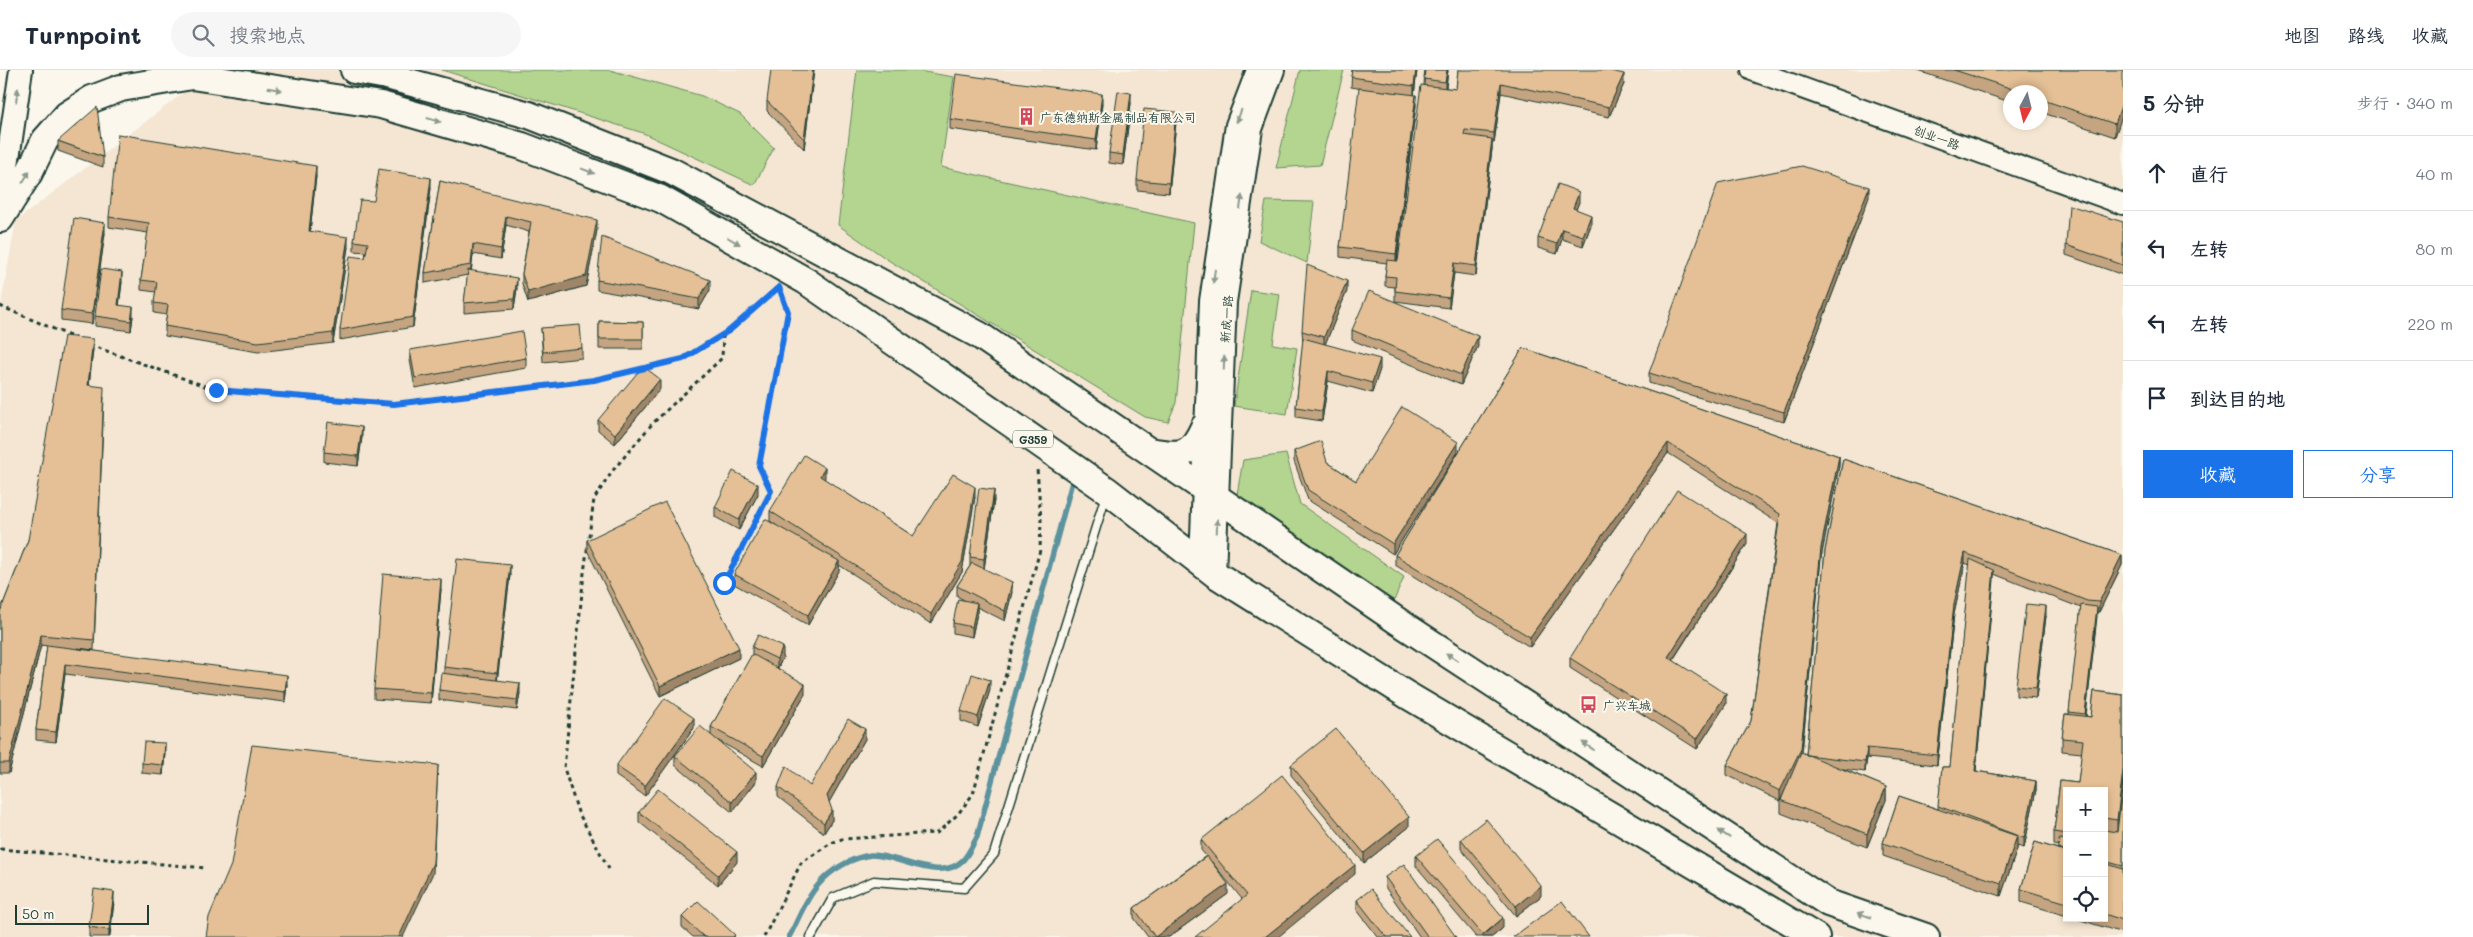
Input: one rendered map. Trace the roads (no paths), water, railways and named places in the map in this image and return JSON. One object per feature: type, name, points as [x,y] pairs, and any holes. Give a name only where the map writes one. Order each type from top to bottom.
[{"type":"highway","name":"G359","points":[[136,70],[192,76],[381,105],[522,146],[661,199],[806,281],[1108,491],[1208,568],[1406,695],[1816,937]]},
{"type":"highway","points":[[354,70],[387,76],[528,115],[671,172],[978,335],[1408,628],[1828,903],[1926,937]]},
{"type":"highway","points":[[0,219],[29,173],[45,140],[67,115],[92,99],[121,88],[192,76]]},
{"type":"highway","points":[[1149,451],[1172,454],[1183,453],[1196,445],[1204,427]]},
{"type":"main road","points":[[0,213],[21,70]]},
{"type":"street","name":"新成一路","points":[[1210,493],[1204,427],[1210,301],[1236,125],[1257,70]]},
{"type":"street","name":"新成一路","points":[[1208,568],[1210,493],[1226,302],[1252,129],[1274,70]]},
{"type":"street","name":"创业一路","points":[[1752,70],[2123,204]]},
{"type":"lane","points":[[811,937],[833,898],[874,881],[964,888],[994,854],[1108,491]]},
{"type":"waterway","points":[[789,937],[814,890],[829,874],[850,861],[871,855],[882,856],[931,869],[943,869],[954,867],[969,852],[977,837],[1072,482]]},
{"type":"place","name":"广东德纳斯金属制品有限公司","points":[[1026,117]]},
{"type":"place","name":"广兴车城","points":[[1589,705]]}]
